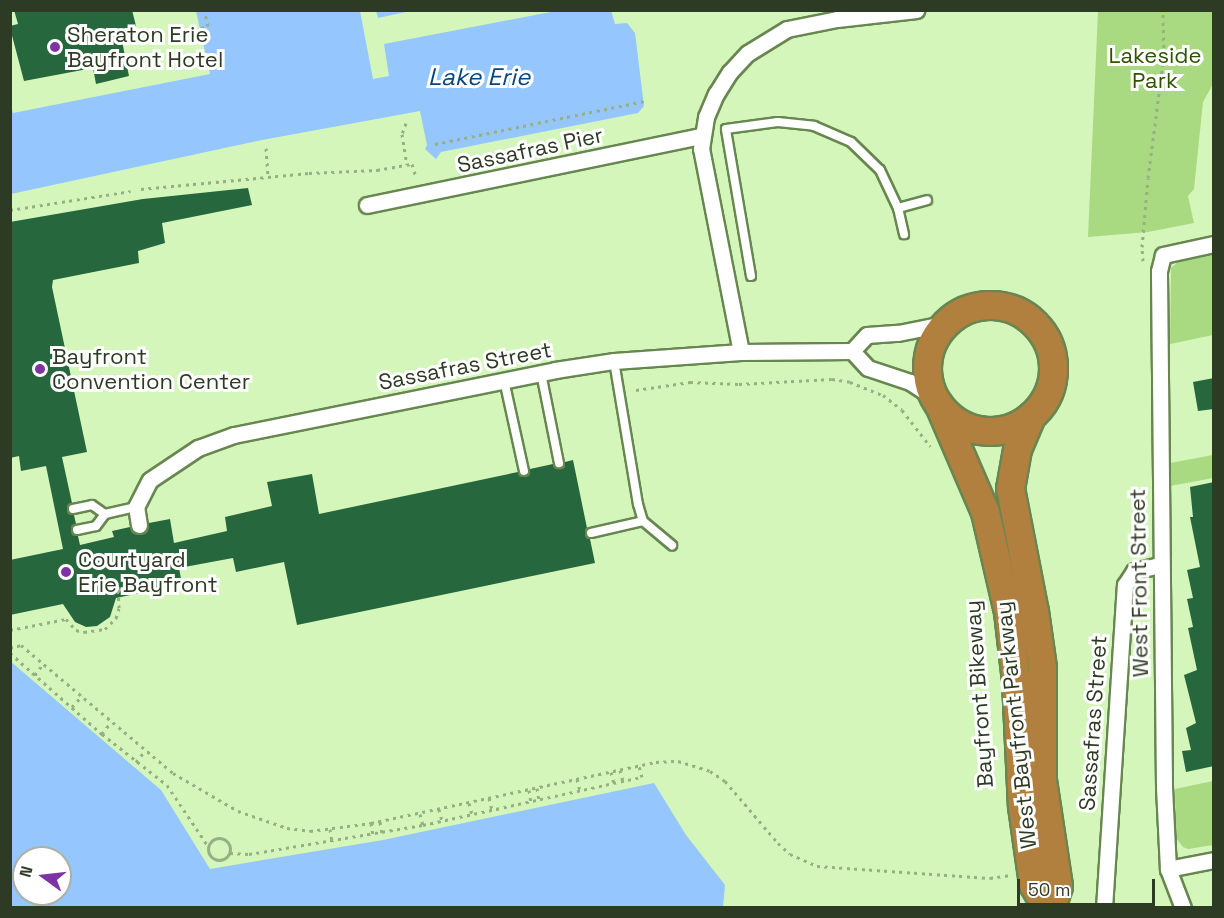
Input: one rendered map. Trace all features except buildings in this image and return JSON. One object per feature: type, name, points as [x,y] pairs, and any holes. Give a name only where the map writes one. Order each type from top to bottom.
[{"type":"highway","points":[[991,304],[1008,307],[1023,314],[1036,324],[1046,338],[1052,354],[1053,371],[1046,396],[1031,416],[1000,430],[983,430],[966,426],[951,417],[937,401],[927,372],[928,355],[934,339],[944,324],[958,313],[991,304]]},
{"type":"highway","name":"West Bayfront Parkway","points":[[937,401],[985,512],[1008,612],[1016,681],[1022,806],[1033,884],[1049,908]]},
{"type":"highway","name":"West Bayfront Parkway","points":[[1031,416],[1017,449],[1010,488],[1034,611],[1042,668],[1042,780],[1058,886],[1049,908]]},
{"type":"street","points":[[741,352],[702,164],[702,136],[716,94],[730,72],[748,54],[768,39],[787,29],[814,22],[916,10]]},
{"type":"street","name":"Sassafras Pier","points":[[368,205],[702,136]]},
{"type":"street","name":"West Front Street","points":[[1183,908],[1168,868],[1160,565],[1158,289],[1162,255],[1214,244]]},
{"type":"street","points":[[937,401],[910,382],[868,368],[852,351],[867,336],[898,333],[944,324]]},
{"type":"street","name":"Sassafras Street","points":[[136,507],[150,480],[198,448],[220,439],[504,380],[614,361],[741,352],[852,351]]},
{"type":"street","points":[[136,507],[139,525]]},
{"type":"street","name":"Sassafras Street","points":[[1104,908],[1125,585],[1134,571],[1160,565]]},
{"type":"street","points":[[1168,868],[1214,860]]},
{"type":"lane","points":[[752,276],[726,129],[778,123],[814,126],[851,142],[880,170],[898,207],[904,234]]},
{"type":"lane","points":[[898,207],[927,200]]},
{"type":"lane","points":[[614,361],[638,504],[643,521],[672,545]]},
{"type":"lane","points":[[541,373],[559,463]]},
{"type":"lane","points":[[504,380],[524,471]]},
{"type":"lane","points":[[73,509],[92,505],[105,514]]},
{"type":"lane","points":[[77,530],[96,526],[105,514],[136,507]]},
{"type":"lane","points":[[591,533],[643,521]]},
{"type":"path","points":[[194,30],[208,26],[204,10]]},
{"type":"path","points":[[435,144],[644,101]]},
{"type":"path","points":[[406,123],[402,134],[407,165]]},
{"type":"path","points":[[266,148],[268,177]]},
{"type":"path","points":[[141,189],[377,170],[412,164],[416,177]]},
{"type":"path","points":[[10,210],[131,191]]},
{"type":"path","points":[[636,390],[690,382],[740,384],[832,379],[850,382],[876,392],[902,410],[931,447]]},
{"type":"path","points":[[10,630],[66,619],[76,630],[84,632],[105,629],[116,618],[120,608],[118,590],[125,588]]},
{"type":"path","points":[[10,648],[21,645],[145,751],[193,786],[260,821],[310,831],[380,822],[639,766],[678,761],[710,771],[735,791],[790,854],[816,866],[990,878],[1013,875],[1011,864]]},
{"type":"path","points":[[10,653],[102,734],[171,789],[208,846],[210,856],[218,861],[223,860],[230,853],[231,848],[225,839],[215,838],[208,846]]},
{"type":"path","points":[[35,675],[43,664]]},
{"type":"path","points":[[72,707],[81,696]]},
{"type":"path","points":[[102,734],[111,722]]},
{"type":"path","points":[[136,762],[145,751]]},
{"type":"path","points":[[230,853],[249,854],[373,835],[442,821],[642,777],[639,766]]},
{"type":"path","points":[[620,770],[623,782]]},
{"type":"path","points":[[611,772],[614,783]]},
{"type":"path","points":[[578,779],[580,791]]},
{"type":"path","points":[[537,789],[539,800]]},
{"type":"path","points":[[529,790],[531,802]]},
{"type":"path","points":[[489,798],[492,810]]},
{"type":"path","points":[[470,802],[472,814]]},
{"type":"path","points":[[439,809],[442,821]]},
{"type":"path","points":[[420,814],[423,825]]},
{"type":"path","points":[[380,822],[382,833]]},
{"type":"path","points":[[371,823],[373,835]]},
{"type":"path","points":[[330,829],[332,841]]},
{"type":"green space","name":"Lakeside Park","points":[[1098,11],[1213,11],[1213,84],[1203,102],[1194,189],[1188,196],[1194,223],[1148,232],[1088,237]]},
{"type":"green space","points":[[1213,255],[1213,335],[1170,344],[1171,268],[1178,262]]},
{"type":"green space","points":[[1213,455],[1213,478],[1170,486],[1170,463]]},
{"type":"green space","points":[[1213,781],[1213,845],[1188,849],[1183,847],[1176,838],[1175,789]]},
{"type":"water","name":"Lake Erie","points":[[611,10],[615,24],[627,23],[635,33],[644,106],[638,113],[441,152],[436,159],[425,149],[427,145],[420,111],[262,140],[11,194],[10,103],[13,113],[210,74],[196,11]]},
{"type":"water","points":[[10,661],[161,790],[210,869],[383,840],[654,783],[686,835],[725,885],[723,907],[11,907]]},
{"type":"pier","points":[[415,10],[556,11],[384,44],[389,76],[373,79],[360,11],[376,11],[378,18]]},
{"type":"place","name":"Sheraton Erie Bayfront Hotel","points":[[55,47]]},
{"type":"place","name":"Bayfront Convention Center","points":[[40,369]]},
{"type":"place","name":"Courtyard Erie Bayfront","points":[[66,572]]}]
